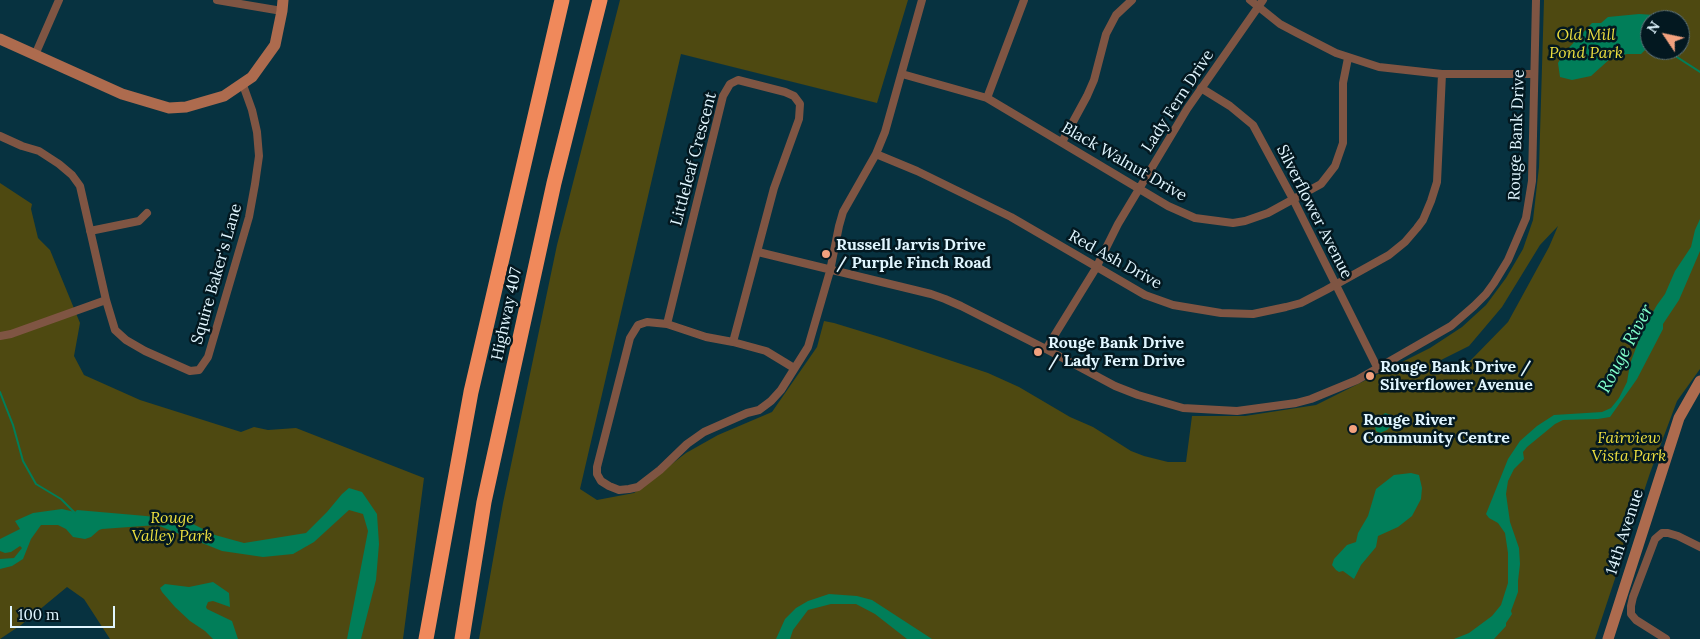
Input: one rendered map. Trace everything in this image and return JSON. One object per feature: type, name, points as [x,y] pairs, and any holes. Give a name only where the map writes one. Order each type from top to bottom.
[{"type":"highway","name":"Highway 407","points":[[462,639],[484,502],[554,184],[600,0]]},
{"type":"highway","name":"Highway 407","points":[[426,639],[472,392],[561,3]]},
{"type":"street","points":[[35,55],[58,0]]},
{"type":"street","points":[[0,40],[122,94],[169,108],[186,108],[224,96],[243,85],[261,67],[275,45],[283,5],[217,0]]},
{"type":"street","points":[[794,368],[766,351],[706,337],[667,324],[642,322],[630,338],[597,467],[597,474],[601,481],[619,490],[629,490],[638,487],[660,470],[687,444],[704,432],[747,413],[760,410],[781,390],[808,347],[830,271],[838,226],[843,212],[876,154],[885,132],[922,0]]},
{"type":"street","points":[[987,98],[1024,0]]},
{"type":"street","points":[[1062,142],[1079,113],[1090,88],[1106,34],[1116,15],[1132,0]]},
{"type":"street","points":[[1250,0],[1260,3],[1280,24],[1348,58],[1379,67],[1442,74],[1534,74]]},
{"type":"street","name":"Rouge Bank Drive","points":[[758,252],[930,294],[961,306],[1115,386],[1183,408],[1237,411],[1296,403],[1311,399],[1357,380],[1451,326],[1494,284],[1508,260],[1526,218],[1530,196],[1533,165],[1536,0]]},
{"type":"street","name":"Lady Fern Drive","points":[[1046,349],[1096,268],[1118,224],[1187,109],[1260,3]]},
{"type":"street","name":"Black Walnut Drive","points":[[902,74],[987,98],[1168,206],[1194,218],[1233,223],[1245,222],[1259,217],[1321,184],[1335,166],[1343,143],[1343,83],[1348,58]]},
{"type":"street","name":"Red Ash Drive","points":[[876,154],[912,168],[1011,217],[1145,295],[1173,305],[1222,313],[1253,314],[1286,308],[1335,285],[1389,255],[1405,242],[1423,220],[1437,182],[1442,74]]},
{"type":"street","name":"Littleleaf Crescent","points":[[667,324],[723,96],[730,84],[738,80],[785,92],[794,96],[800,104],[799,119],[774,188],[734,342]]},
{"type":"street","name":"Squire Baker's Lane","points":[[0,136],[39,151],[72,175],[80,186],[106,300],[115,330],[126,340],[145,351],[190,371],[199,370],[208,357],[249,217],[259,156],[257,132],[243,85]]},
{"type":"street","name":"Silverflower Avenue","points":[[1201,88],[1230,106],[1253,125],[1293,199],[1378,369]]},
{"type":"street","points":[[90,231],[139,221],[147,213]]},
{"type":"street","points":[[0,336],[11,334],[106,300]]},
{"type":"street","name":"14th Avenue","points":[[1608,639],[1679,418],[1700,381]]},
{"type":"street","points":[[1666,639],[1636,620],[1631,614],[1633,597],[1655,539],[1662,533],[1678,536],[1700,547]]},
{"type":"green space","points":[[620,0],[908,0],[877,103],[681,54],[580,489],[597,500],[634,493],[686,453],[718,435],[772,412],[817,347],[824,321],[883,338],[988,373],[1019,387],[1070,417],[1093,427],[1131,451],[1168,462],[1186,462],[1192,416],[1245,416],[1316,405],[1430,348],[1462,327],[1486,305],[1506,278],[1523,249],[1533,220],[1539,167],[1544,0],[1700,0],[1700,369],[1677,401],[1650,473],[1595,639],[479,639],[503,503],[557,245]],"holes":[[[1558,226],[1549,247],[1508,322],[1470,361],[1440,363],[1439,361],[1469,346],[1502,307],[1540,245]]]},
{"type":"green space","name":"Rouge Valley Park","points":[[0,183],[32,204],[31,209],[38,238],[50,250],[80,323],[74,356],[84,375],[140,400],[241,432],[254,427],[268,430],[296,428],[424,478],[403,639],[110,639],[84,599],[67,587],[21,625],[0,639]]},
{"type":"shaded area","points":[[1640,14],[1640,54],[1627,54],[1611,58],[1591,76],[1572,80],[1560,77],[1558,63],[1564,53],[1592,23],[1601,23],[1608,17]]},
{"type":"shaded area","points":[[1700,219],[1700,251],[1679,300],[1663,324],[1663,329],[1637,379],[1610,417],[1563,420],[1555,424],[1527,447],[1523,452],[1524,459],[1514,469],[1508,481],[1506,494],[1510,522],[1519,548],[1520,564],[1518,592],[1511,611],[1512,614],[1506,626],[1494,639],[1454,639],[1469,633],[1492,616],[1501,605],[1508,583],[1508,553],[1505,533],[1498,523],[1486,514],[1508,459],[1520,441],[1537,426],[1554,415],[1602,412],[1611,408],[1619,398],[1627,382],[1630,364],[1643,329],[1665,294],[1675,271],[1691,247]]},
{"type":"shaded area","points":[[1385,413],[1391,415],[1394,419],[1392,425],[1387,430],[1380,433],[1376,431],[1375,426],[1381,421]]},
{"type":"shaded area","points":[[1411,473],[1419,475],[1422,488],[1421,499],[1412,516],[1398,527],[1378,536],[1376,547],[1361,565],[1354,579],[1343,571],[1339,572],[1336,570],[1332,565],[1334,559],[1347,545],[1356,542],[1358,533],[1368,516],[1376,489],[1394,475]]},
{"type":"shaded area","points":[[349,488],[362,492],[377,514],[379,544],[376,580],[361,639],[347,639],[368,531],[363,514],[349,510],[314,542],[293,554],[263,557],[222,551],[157,525],[102,529],[85,539],[73,537],[66,529],[58,525],[41,525],[31,539],[23,559],[12,566],[0,569],[0,559],[14,558],[22,548],[20,546],[11,552],[5,553],[0,551],[0,539],[20,529],[15,521],[33,513],[62,509],[75,512],[77,510],[187,521],[215,535],[244,543],[306,533]]},
{"type":"shaded area","points":[[213,582],[229,593],[230,607],[213,601],[208,602],[206,607],[232,621],[238,639],[213,639],[175,607],[160,588],[165,584],[189,587]]},
{"type":"shaded area","points":[[829,594],[857,596],[872,600],[932,639],[907,639],[875,614],[856,604],[831,604],[808,610],[793,630],[790,639],[776,639],[785,619],[796,608],[808,601]]},
{"type":"waterway","points":[[1681,60],[1700,72]]},
{"type":"waterway","points":[[0,392],[13,425],[23,461],[36,484],[61,499],[75,513]]},
{"type":"place","name":"Russell Jarvis Drive / Purple Finch Road","points":[[826,254]]},
{"type":"place","name":"Rouge Bank Drive / Lady Fern Drive","points":[[1038,352]]},
{"type":"place","name":"Rouge Bank Drive / Silverflower Avenue","points":[[1370,376]]},
{"type":"place","name":"Rouge River Community Centre","points":[[1353,429]]},
{"type":"park label","name":"Old Mill Pond Park","points":[[1586,44]]},
{"type":"park label","name":"Fairview Vista Park","points":[[1629,447]]},
{"type":"water label","name":"Rouge River","points":[[1626,349]]}]
